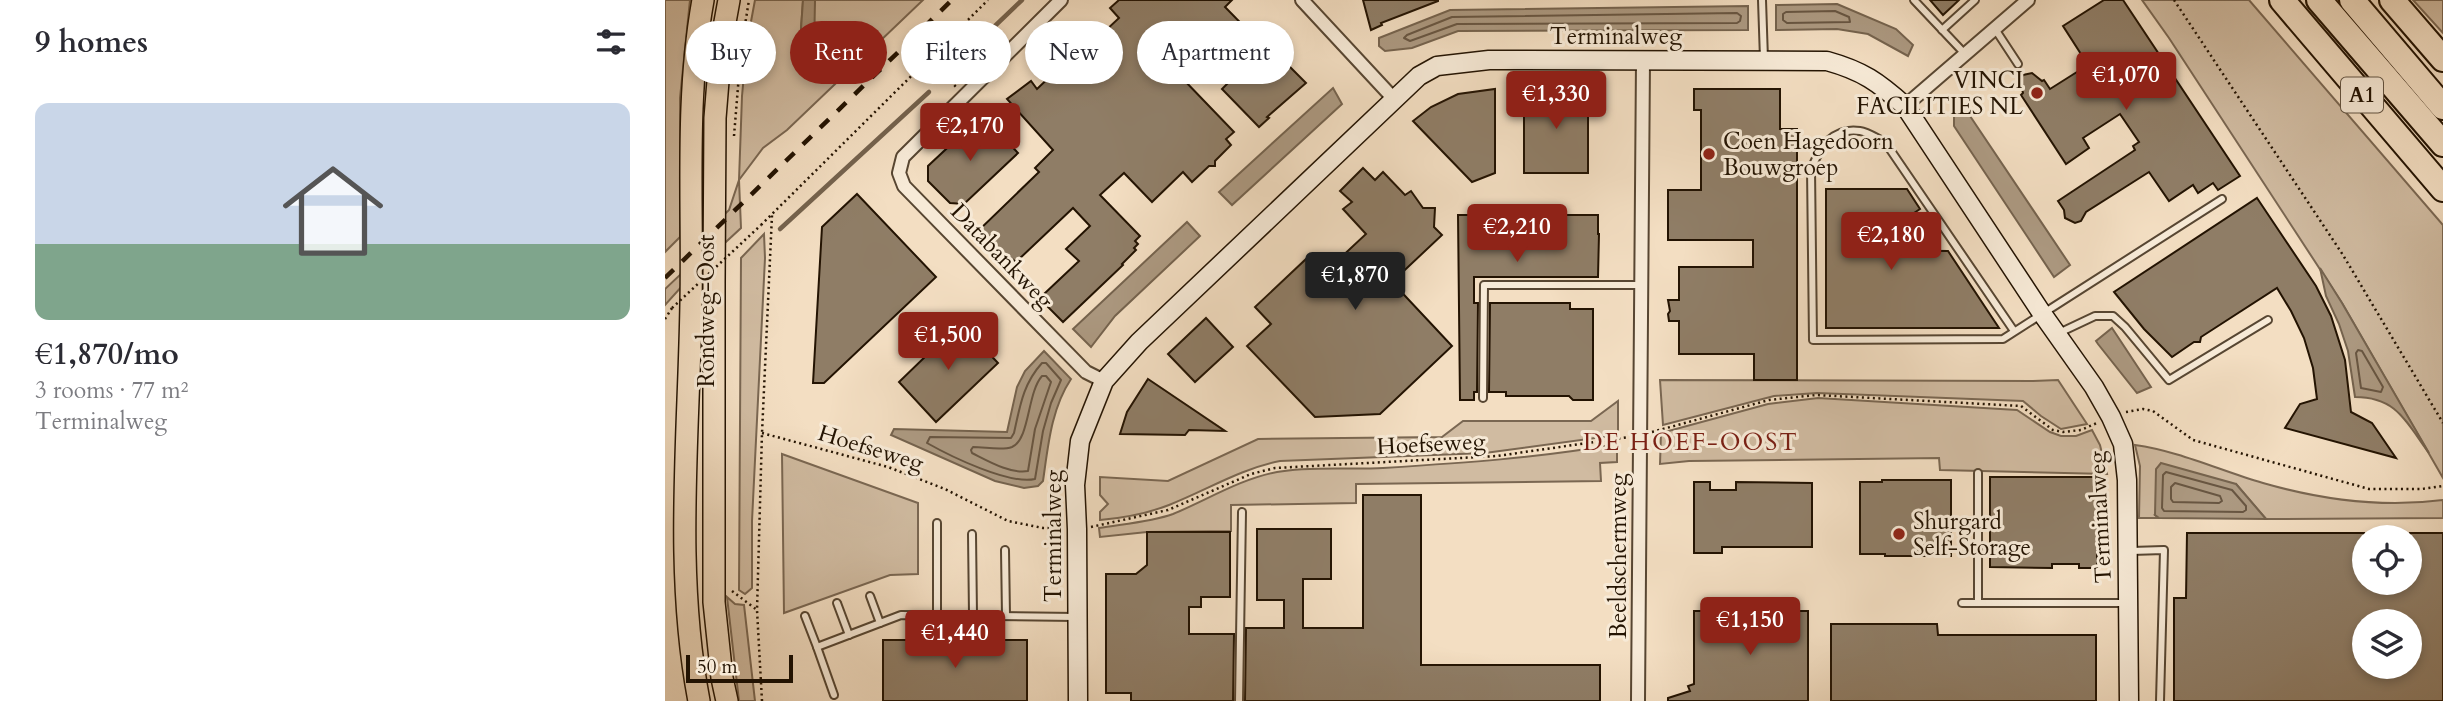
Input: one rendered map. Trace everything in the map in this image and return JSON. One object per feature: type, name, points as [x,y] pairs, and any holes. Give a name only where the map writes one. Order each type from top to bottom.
[{"type":"highway","name":"A1","points":[[2282,0],[2443,189]]},
{"type":"highway","name":"A1","points":[[2319,0],[2443,144]]},
{"type":"highway","name":"A1","points":[[2352,0],[2443,107]]},
{"type":"highway","points":[[2392,0],[2443,59]]},
{"type":"main road","name":"Rondweg-Oost","points":[[699,701],[689,652],[684,543],[691,304],[692,115],[703,0]]},
{"type":"main road","name":"Rondweg-Oost","points":[[727,701],[714,602],[713,282],[715,118],[721,44],[729,0]]},
{"type":"street","name":"Databankweg","points":[[1061,0],[903,157],[899,173],[904,186],[1086,372],[1104,381]]},
{"type":"street","points":[[1302,0],[1393,98]]},
{"type":"street","points":[[1905,106],[2028,0]]},
{"type":"street","name":"Terminalweg","points":[[1078,701],[1075,485],[1080,441],[1104,381],[1139,342],[1419,76],[1437,66],[1489,60],[1827,61],[1854,69],[1880,84],[1905,106],[2041,312],[2094,387],[2123,444],[2127,480],[2129,701]]},
{"type":"street","name":"Beeldschermweg","points":[[1638,701],[1643,61]]},
{"type":"lane","points":[[1762,0],[1764,61]]},
{"type":"lane","points":[[1914,0],[1965,54]]},
{"type":"lane","points":[[1942,30],[1975,0]]},
{"type":"lane","points":[[1995,29],[2018,64]]},
{"type":"lane","points":[[2014,331],[1900,160],[1885,142],[1861,131],[1843,132],[1821,146],[1811,169],[1813,340],[2003,339],[2041,312],[2222,199]]},
{"type":"lane","points":[[1483,398],[1484,285],[1641,285]]},
{"type":"lane","points":[[2057,334],[2095,316],[2113,316],[2169,380],[2268,320]]},
{"type":"lane","points":[[1978,473],[1978,603]]},
{"type":"lane","points":[[1239,701],[1242,512]]},
{"type":"lane","points":[[937,523],[937,614]]},
{"type":"lane","points":[[972,534],[973,615]]},
{"type":"lane","points":[[1005,550],[1006,616]]},
{"type":"lane","points":[[2128,551],[2164,550],[2160,701]]},
{"type":"lane","points":[[870,596],[880,623]]},
{"type":"lane","points":[[837,603],[849,635]]},
{"type":"lane","points":[[1962,603],[2129,603]]},
{"type":"lane","points":[[817,647],[901,615],[1077,617]]},
{"type":"lane","points":[[805,616],[834,695]]},
{"type":"path","points":[[734,139],[740,61],[749,0]]},
{"type":"path","points":[[966,21],[988,0]]},
{"type":"path","points":[[2174,0],[2343,255],[2443,423]]},
{"type":"path","points":[[665,318],[672,308],[772,215],[901,84]]},
{"type":"path","points":[[953,84],[964,96]]},
{"type":"path","points":[[762,701],[757,610],[772,215]]},
{"type":"path","name":"Rondweg-Oost","points":[[732,243],[732,256]]},
{"type":"path","name":"Hoefseweg","points":[[762,433],[888,467],[945,489],[1007,521],[1043,528],[1077,529],[1168,510],[1251,474],[1275,468],[1497,456],[1640,436],[1769,400],[1817,395],[2021,406],[2053,430],[2063,432],[2081,430],[2131,410],[2153,411],[2193,440],[2369,489],[2421,489],[2443,486]]},
{"type":"path","points":[[732,592],[757,610]]},
{"type":"shaded area","points":[[665,0],[690,0],[680,98],[680,237],[665,252]]},
{"type":"shaded area","points":[[755,0],[803,0],[802,21],[790,21],[790,84],[835,84],[787,130],[763,148],[739,180],[743,84],[776,84],[776,21],[751,21]]},
{"type":"shaded area","points":[[815,0],[923,0],[887,34],[887,21],[813,21]]},
{"type":"shaded area","points":[[2142,0],[2249,0],[2443,225],[2443,478],[2342,303]]},
{"type":"shaded area","points":[[2413,0],[2443,0],[2443,33]]},
{"type":"shaded area","points":[[739,180],[741,228],[701,265],[665,305],[665,289],[680,275],[701,237],[729,210]]},
{"type":"shaded area","points":[[764,234],[752,521],[752,588],[745,594],[739,590],[741,258]]},
{"type":"shaded area","points":[[1660,380],[2058,380],[2087,424],[2061,429],[2023,401],[1817,393],[1774,396],[1663,425]]},
{"type":"shaded area","points":[[1818,398],[2017,410],[2050,432],[2061,436],[2076,436],[2092,430],[2100,445],[2107,474],[1940,470],[1939,458],[1689,461],[1660,464],[1661,433],[1768,404]]},
{"type":"shaded area","points":[[1618,401],[1618,435],[1485,453],[1280,461],[1237,474],[1160,508],[1100,520],[1100,512],[1108,504],[1100,495],[1100,477],[1168,481],[1258,439],[1442,437],[1463,421],[1591,421]]},
{"type":"shaded area","points":[[1617,444],[1617,462],[1600,463],[1601,481],[1356,484],[1356,503],[1231,505],[1231,531],[1147,532],[1100,537],[1099,528],[1164,517],[1237,485],[1277,472],[1471,462]]},
{"type":"shaded area","points":[[2135,445],[2184,456],[2263,483],[2307,494],[2375,503],[2443,500],[2443,518],[2266,519],[2236,484],[2155,515],[2159,518],[2139,518],[2140,466]]},
{"type":"shaded area","points":[[782,454],[918,503],[918,574],[890,575],[784,613]]},
{"type":"shaded area","points":[[727,597],[735,604],[744,605],[755,701],[739,701]]},
{"type":"water","points":[[803,0],[815,0],[815,21],[802,21]]},
{"type":"water","points":[[1837,4],[1896,29],[1913,45],[1908,56],[1868,34],[1837,29],[1776,30],[1776,5]]},
{"type":"water","points":[[1748,6],[1748,30],[1458,31],[1412,48],[1385,51],[1379,46],[1379,38],[1450,10]]},
{"type":"water","points":[[1333,88],[1342,104],[1232,205],[1219,192]]},
{"type":"water","points":[[1968,109],[1968,113],[2070,265],[2054,277],[1954,126],[1954,112]]},
{"type":"water","points":[[1187,222],[1200,236],[1115,316],[1091,347],[1073,329]]},
{"type":"water","points":[[2320,268],[2429,453],[2399,413],[2381,401],[2355,397],[2348,351],[2326,296]]},
{"type":"water","points":[[2112,328],[2151,387],[2137,393],[2096,341]]},
{"type":"water","points":[[1044,351],[1071,379],[1055,415],[1043,481],[1038,486],[1024,488],[995,481],[891,435],[894,429],[1007,432],[1017,387],[1025,371]]},
{"type":"water","points":[[2161,463],[2236,484],[2266,519],[2159,518],[2155,515],[2156,469]]},
{"type":"building","points":[[1119,0],[1232,0],[1225,7],[1239,21],[1137,21],[1137,84],[1188,84],[1234,132],[1226,139],[1231,145],[1215,161],[1215,166],[1209,166],[1192,182],[1183,172],[1152,202],[1124,173],[1100,195],[1140,236],[1135,241],[1138,244],[1123,265],[1063,322],[1043,302],[1044,294],[1079,261],[1066,249],[1090,226],[1073,208],[1016,262],[1011,258],[1006,263],[977,232],[1039,172],[1035,168],[1053,150],[1007,99],[1027,84],[1033,84],[1037,89],[1042,84],[1123,84],[1123,21],[1116,21],[1119,18],[1110,8]]},
{"type":"building","points":[[1363,0],[1438,1],[1381,23],[1382,25],[1371,30]]},
{"type":"building","points":[[1930,0],[1959,0],[1943,15]]},
{"type":"building","points":[[2104,0],[2123,0],[2240,176],[2218,190],[2213,183],[2198,193],[2193,185],[2169,201],[2149,172],[2086,212],[2081,221],[2075,223],[2065,218],[2064,210],[2058,201],[2135,150],[2133,146],[2139,142],[2120,114],[2083,138],[2089,148],[2066,164],[2021,95],[2023,93],[2020,80],[2023,75],[2032,73],[2044,80],[2050,89],[2088,65],[2063,26]]},
{"type":"building","points":[[1294,71],[1306,83],[1259,127],[1222,89],[1227,84],[1294,84]]},
{"type":"building","points":[[1495,89],[1495,173],[1472,182],[1413,121],[1431,107],[1458,94]]},
{"type":"building","points":[[1524,89],[1588,89],[1588,173],[1524,173]]},
{"type":"building","points":[[1694,89],[1780,89],[1780,129],[1797,129],[1797,380],[1754,380],[1754,354],[1679,354],[1679,321],[1669,321],[1668,300],[1679,300],[1679,267],[1753,267],[1753,240],[1668,240],[1668,190],[1701,190],[1701,110],[1694,110]]},
{"type":"building","points":[[975,122],[982,129],[989,122],[1018,153],[964,204],[950,203],[928,181],[928,166]]},
{"type":"building","points":[[1363,168],[1375,180],[1383,172],[1405,195],[1411,191],[1423,208],[1435,208],[1434,227],[1442,235],[1392,282],[1452,346],[1380,414],[1315,417],[1247,346],[1271,324],[1255,307],[1306,259],[1321,276],[1366,234],[1343,209],[1352,202],[1340,191]]},
{"type":"building","points":[[1826,189],[1907,189],[1920,209],[1911,215],[1911,220],[1859,220],[1859,250],[1948,251],[1999,328],[1826,328]]},
{"type":"building","points":[[857,194],[936,277],[824,383],[813,383],[822,227]]},
{"type":"building","points":[[2257,198],[2316,286],[2331,316],[2345,360],[2351,412],[2372,423],[2396,458],[2285,428],[2300,404],[2317,399],[2313,368],[2304,338],[2277,288],[2201,337],[2200,342],[2194,342],[2172,357],[2144,329],[2114,292]]},
{"type":"building","points":[[1458,215],[1598,215],[1598,277],[1474,277],[1474,303],[1478,303],[1477,392],[1474,392],[1474,400],[1460,400]]},
{"type":"building","points":[[1490,303],[1570,303],[1570,309],[1593,309],[1593,400],[1573,400],[1569,396],[1506,396],[1506,392],[1489,392]]},
{"type":"building","points":[[1206,318],[1233,347],[1195,382],[1168,354]]},
{"type":"building","points":[[960,323],[998,363],[936,422],[899,382]]},
{"type":"building","points":[[1148,379],[1225,431],[1189,430],[1185,435],[1120,434],[1127,412]]},
{"type":"building","points":[[1990,477],[2097,477],[2097,568],[2079,568],[2079,564],[2052,564],[2052,568],[1990,567]]},
{"type":"building","points":[[1951,480],[1951,556],[1860,554],[1860,482]]},
{"type":"building","points":[[1694,482],[1710,482],[1710,490],[1736,490],[1736,482],[1812,483],[1812,547],[1722,547],[1722,553],[1694,553]]},
{"type":"building","points":[[1363,495],[1421,495],[1421,665],[1600,665],[1600,701],[1245,701],[1246,628],[1284,628],[1284,600],[1257,600],[1257,529],[1331,529],[1331,579],[1303,579],[1303,628],[1363,628]]},
{"type":"building","points":[[1147,532],[1230,532],[1230,597],[1201,597],[1201,607],[1189,607],[1189,634],[1234,634],[1233,701],[1131,701],[1131,693],[1106,693],[1106,574],[1136,574],[1147,565]]},
{"type":"building","points":[[2187,533],[2352,533],[2352,595],[2422,595],[2422,533],[2443,533],[2443,701],[2174,701],[2174,598],[2186,598]]},
{"type":"building","points":[[1694,611],[1808,611],[1808,701],[1668,701],[1668,698],[1690,691],[1688,686],[1694,684]]},
{"type":"building","points":[[1831,624],[1937,624],[1938,635],[2096,635],[2096,701],[1831,701]]},
{"type":"building","points":[[883,640],[1027,640],[1027,701],[883,701]]},
{"type":"waterway","points":[[1000,21],[1022,0]]},
{"type":"waterway","points":[[780,229],[929,92]]},
{"type":"railway","points":[[665,278],[952,0]]},
{"type":"place","name":"VINCI FACILITIES NL","points":[[2037,93]]},
{"type":"place","name":"Coen Hagedoorn Bouwgroep","points":[[1709,154]]},
{"type":"place","name":"Shurgard Self-Storage","points":[[1899,534]]},
{"type":"district","name":"DE HOEF-OOST","points":[[1691,442]]}]
